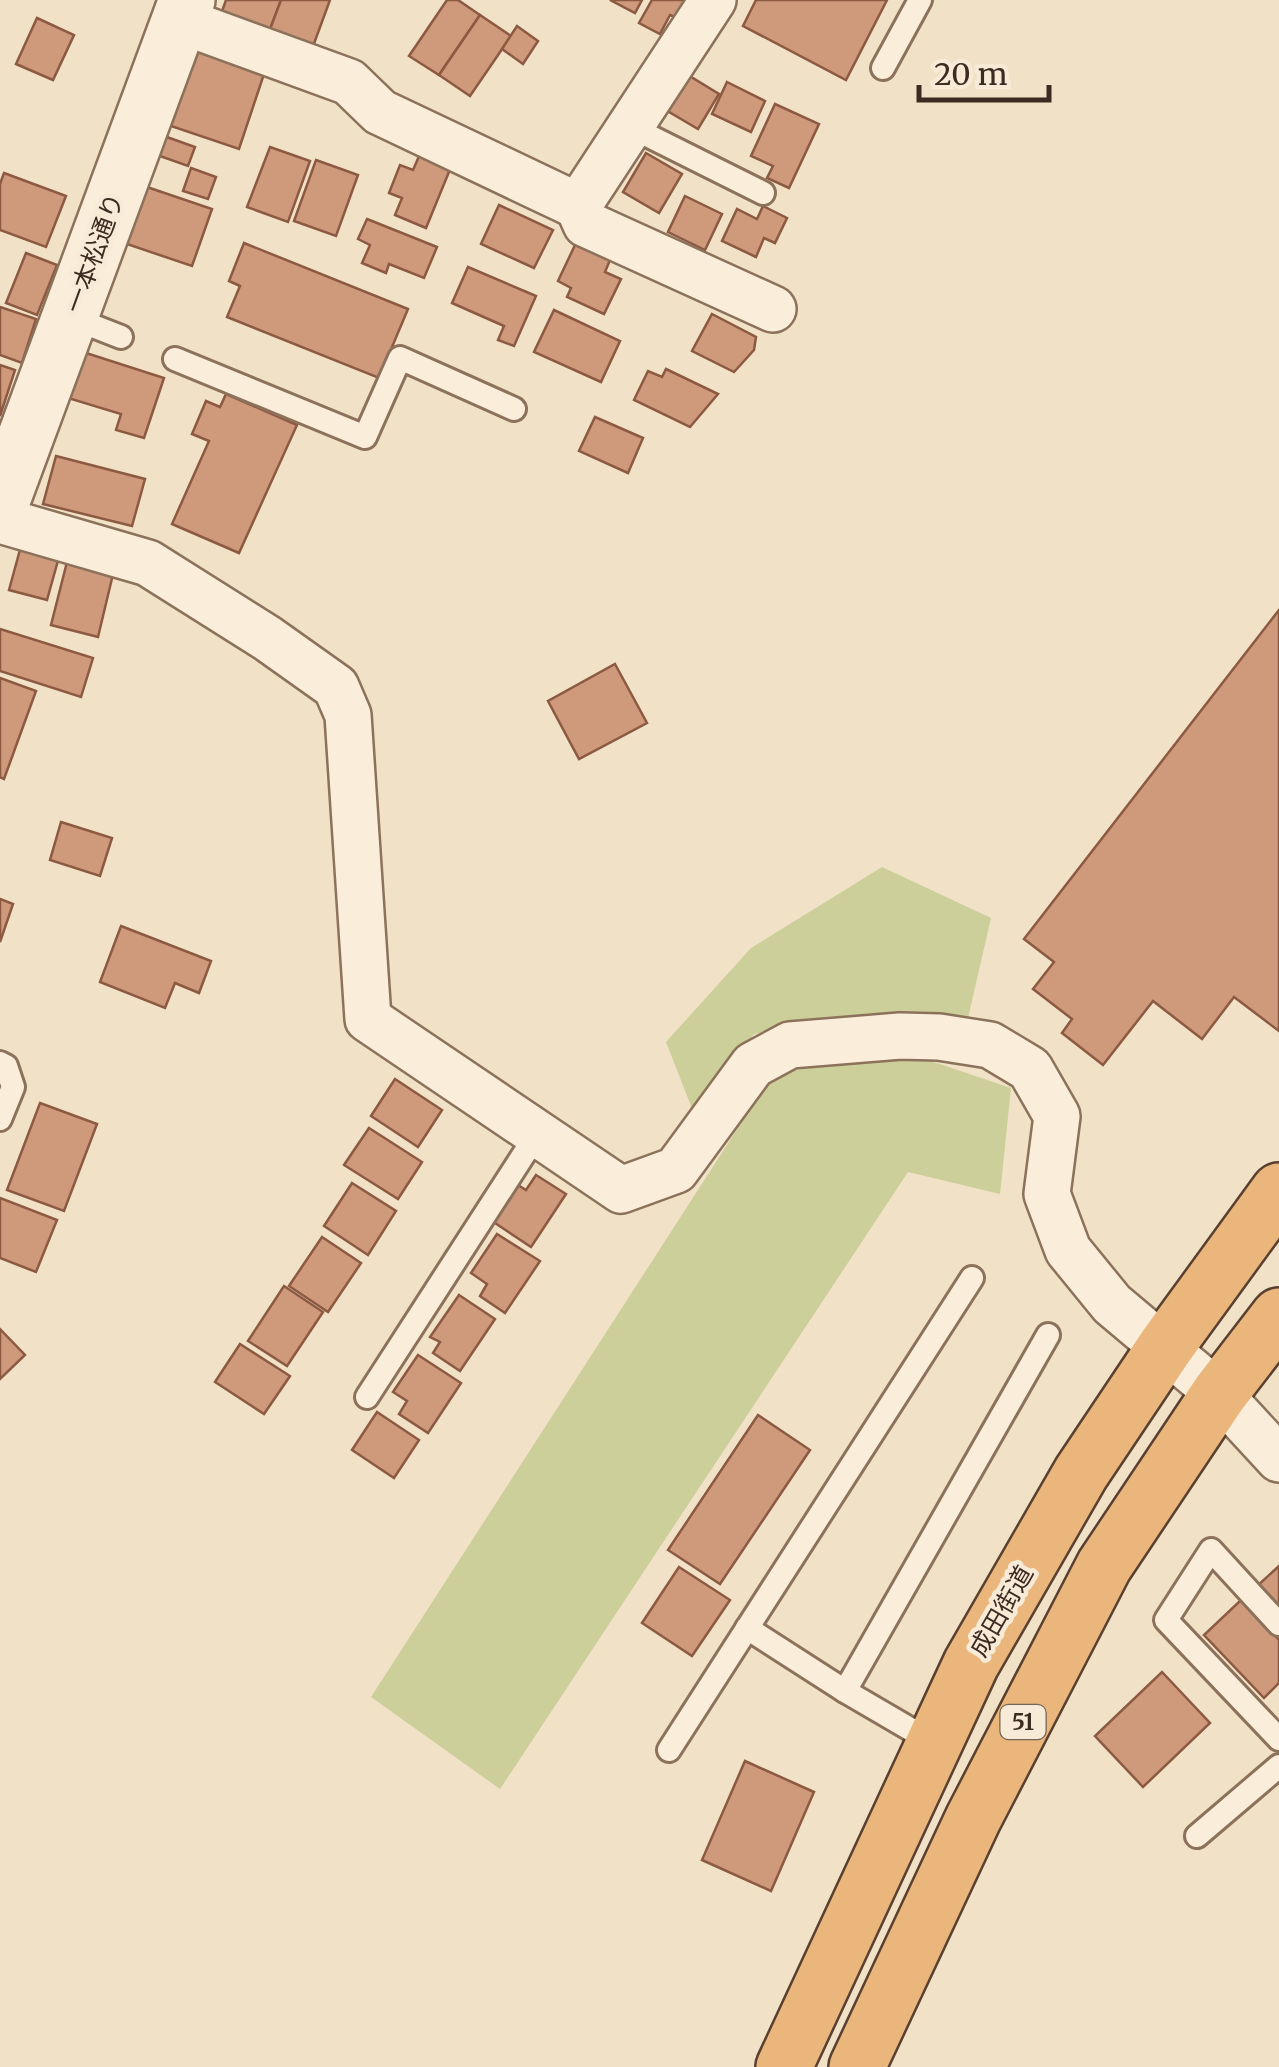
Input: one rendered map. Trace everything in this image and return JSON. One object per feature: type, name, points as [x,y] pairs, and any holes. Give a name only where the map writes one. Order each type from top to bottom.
[{"type":"highway","name":"成田街道","points":[[784,2067],[971,1664],[1080,1474],[1166,1346],[1279,1191]]},
{"type":"highway","name":"51","points":[[858,2067],[972,1819],[1104,1566],[1219,1394],[1279,1316]]},
{"type":"street","points":[[578,206],[713,0]]},
{"type":"street","points":[[183,10],[349,82],[380,112],[578,206],[586,224],[772,309]]},
{"type":"street","name":"一本松通り","points":[[0,506],[183,10]]},
{"type":"street","points":[[0,520],[148,564],[336,686],[348,715],[368,1019],[621,1190],[676,1170],[752,1065],[790,1045],[900,1036],[990,1045],[1030,1069],[1056,1116],[1046,1194],[1068,1250],[1112,1304],[1219,1394],[1279,1459]]},
{"type":"lane","points":[[884,68],[920,0]]},
{"type":"lane","points":[[630,127],[763,194]]},
{"type":"lane","points":[[70,316],[121,338]]},
{"type":"lane","points":[[175,359],[365,437],[400,358],[514,409]]},
{"type":"lane","points":[[0,1063],[6,1066],[13,1087],[0,1119]]},
{"type":"lane","points":[[366,1397],[537,1134]]},
{"type":"lane","points":[[669,1750],[972,1278]]},
{"type":"lane","points":[[845,1691],[1048,1334]]},
{"type":"lane","points":[[1279,1624],[1212,1550],[1166,1620],[1279,1740]]},
{"type":"lane","points":[[747,1628],[934,1743]]},
{"type":"lane","points":[[1197,1836],[1279,1766]]},
{"type":"green space","points":[[882,867],[991,918],[968,1018],[834,1021],[754,1034],[693,1111],[666,1042],[751,948]]},
{"type":"green space","points":[[919,1057],[1011,1088],[1000,1194],[908,1172],[500,1789],[371,1697],[774,1072]]},
{"type":"building","points":[[226,0],[281,0],[269,32],[221,14]]},
{"type":"building","points":[[281,0],[330,0],[312,49],[269,32]]},
{"type":"building","points":[[447,0],[458,0],[480,15],[439,75],[409,56]]},
{"type":"building","points":[[610,0],[642,0],[635,13]]},
{"type":"building","points":[[652,0],[688,0],[678,18],[670,15],[660,34],[639,23]]},
{"type":"building","points":[[756,0],[887,0],[846,80],[743,26]]},
{"type":"building","points":[[480,15],[511,36],[470,96],[439,75]]},
{"type":"building","points":[[37,18],[74,35],[53,80],[16,64]]},
{"type":"building","points":[[517,26],[538,41],[523,64],[502,49]]},
{"type":"building","points":[[200,42],[267,65],[239,149],[171,126]]},
{"type":"building","points":[[688,75],[719,94],[698,129],[659,106]]},
{"type":"building","points":[[727,82],[765,101],[751,132],[712,114]]},
{"type":"building","points":[[775,104],[819,124],[789,188],[767,178],[773,166],[751,156]]},
{"type":"building","points":[[164,136],[195,147],[188,166],[157,155]]},
{"type":"building","points":[[270,147],[310,161],[288,222],[247,207]]},
{"type":"building","points":[[646,153],[682,174],[659,213],[623,192]]},
{"type":"building","points":[[420,154],[451,167],[426,228],[395,215],[402,198],[389,193],[400,165],[413,170]]},
{"type":"building","points":[[316,160],[358,175],[336,236],[294,221]]},
{"type":"building","points":[[191,168],[216,177],[208,199],[183,191]]},
{"type":"building","points":[[4,173],[66,196],[46,247],[0,230],[0,184]]},
{"type":"building","points":[[144,186],[212,209],[192,266],[124,243]]},
{"type":"building","points":[[685,196],[722,214],[705,250],[668,232]]},
{"type":"building","points":[[499,205],[553,230],[534,268],[481,244]]},
{"type":"building","points":[[763,206],[787,218],[775,243],[764,238],[756,257],[722,241],[737,209],[757,219]]},
{"type":"building","points":[[367,219],[437,247],[424,278],[389,264],[386,273],[362,263],[370,245],[358,239]]},
{"type":"building","points":[[244,243],[408,309],[379,378],[227,317],[240,286],[229,281]]},
{"type":"building","points":[[575,245],[610,260],[605,272],[621,279],[604,314],[567,297],[571,288],[558,281]]},
{"type":"building","points":[[26,253],[57,265],[37,315],[6,303]]},
{"type":"building","points":[[468,267],[536,296],[514,346],[498,340],[504,326],[452,303]]},
{"type":"building","points":[[0,307],[36,319],[22,363],[0,355]]},
{"type":"building","points":[[554,310],[620,341],[601,382],[534,352]]},
{"type":"building","points":[[712,314],[756,337],[754,350],[734,372],[692,351]]},
{"type":"building","points":[[83,352],[164,378],[144,438],[116,430],[121,414],[68,398]]},
{"type":"building","points":[[0,365],[15,370],[0,416]]},
{"type":"building","points":[[666,369],[718,394],[690,427],[634,400],[648,371],[662,377]]},
{"type":"building","points":[[226,394],[297,425],[239,553],[172,524],[209,441],[192,434],[206,401],[220,407]]},
{"type":"building","points":[[595,417],[643,438],[628,473],[579,451]]},
{"type":"building","points":[[56,456],[145,479],[132,526],[43,504]]},
{"type":"building","points":[[24,535],[62,546],[47,600],[9,590]]},
{"type":"building","points":[[68,558],[114,570],[98,637],[51,625]]},
{"type":"building","points":[[1279,610],[1279,1031],[1234,997],[1202,1039],[1153,1001],[1103,1065],[1062,1033],[1072,1019],[1033,989],[1054,962],[1024,939]]},
{"type":"building","points":[[0,629],[93,658],[81,697],[0,671]]},
{"type":"building","points":[[615,664],[647,723],[579,759],[548,701]]},
{"type":"building","points":[[0,678],[36,691],[4,779],[0,777]]},
{"type":"building","points":[[61,822],[112,838],[100,876],[50,860]]},
{"type":"building","points":[[0,899],[13,904],[0,942]]},
{"type":"building","points":[[121,926],[211,961],[199,993],[175,983],[165,1008],[100,982]]},
{"type":"building","points":[[395,1079],[442,1110],[418,1147],[371,1116]]},
{"type":"building","points":[[40,1103],[97,1124],[64,1211],[7,1190]]},
{"type":"building","points":[[369,1128],[422,1162],[398,1199],[344,1165]]},
{"type":"building","points":[[536,1175],[566,1194],[531,1247],[489,1219],[513,1182],[526,1190]]},
{"type":"building","points":[[352,1183],[396,1211],[368,1255],[324,1226]]},
{"type":"building","points":[[0,1198],[57,1220],[36,1272],[0,1258]]},
{"type":"building","points":[[497,1234],[540,1261],[505,1313],[480,1296],[487,1284],[471,1273]]},
{"type":"building","points":[[322,1237],[361,1263],[328,1312],[289,1286]]},
{"type":"building","points":[[284,1286],[323,1312],[287,1366],[248,1341]]},
{"type":"building","points":[[459,1295],[495,1319],[460,1371],[433,1353],[440,1342],[430,1337]]},
{"type":"building","points":[[0,1329],[25,1355],[0,1379]]},
{"type":"building","points":[[240,1344],[290,1376],[264,1414],[215,1382]]},
{"type":"building","points":[[418,1355],[461,1383],[428,1433],[399,1414],[407,1401],[393,1392]]},
{"type":"building","points":[[377,1412],[419,1440],[394,1478],[352,1450]]},
{"type":"building","points":[[758,1415],[810,1450],[720,1584],[668,1550]]},
{"type":"building","points":[[1279,1566],[1279,1611],[1256,1587]]},
{"type":"building","points":[[679,1567],[730,1600],[692,1656],[642,1623]]},
{"type":"building","points":[[1241,1600],[1279,1640],[1279,1683],[1264,1698],[1204,1635]]},
{"type":"building","points":[[1162,1672],[1210,1723],[1143,1787],[1095,1736]]},
{"type":"building","points":[[745,1761],[814,1792],[771,1891],[702,1860]]}]
